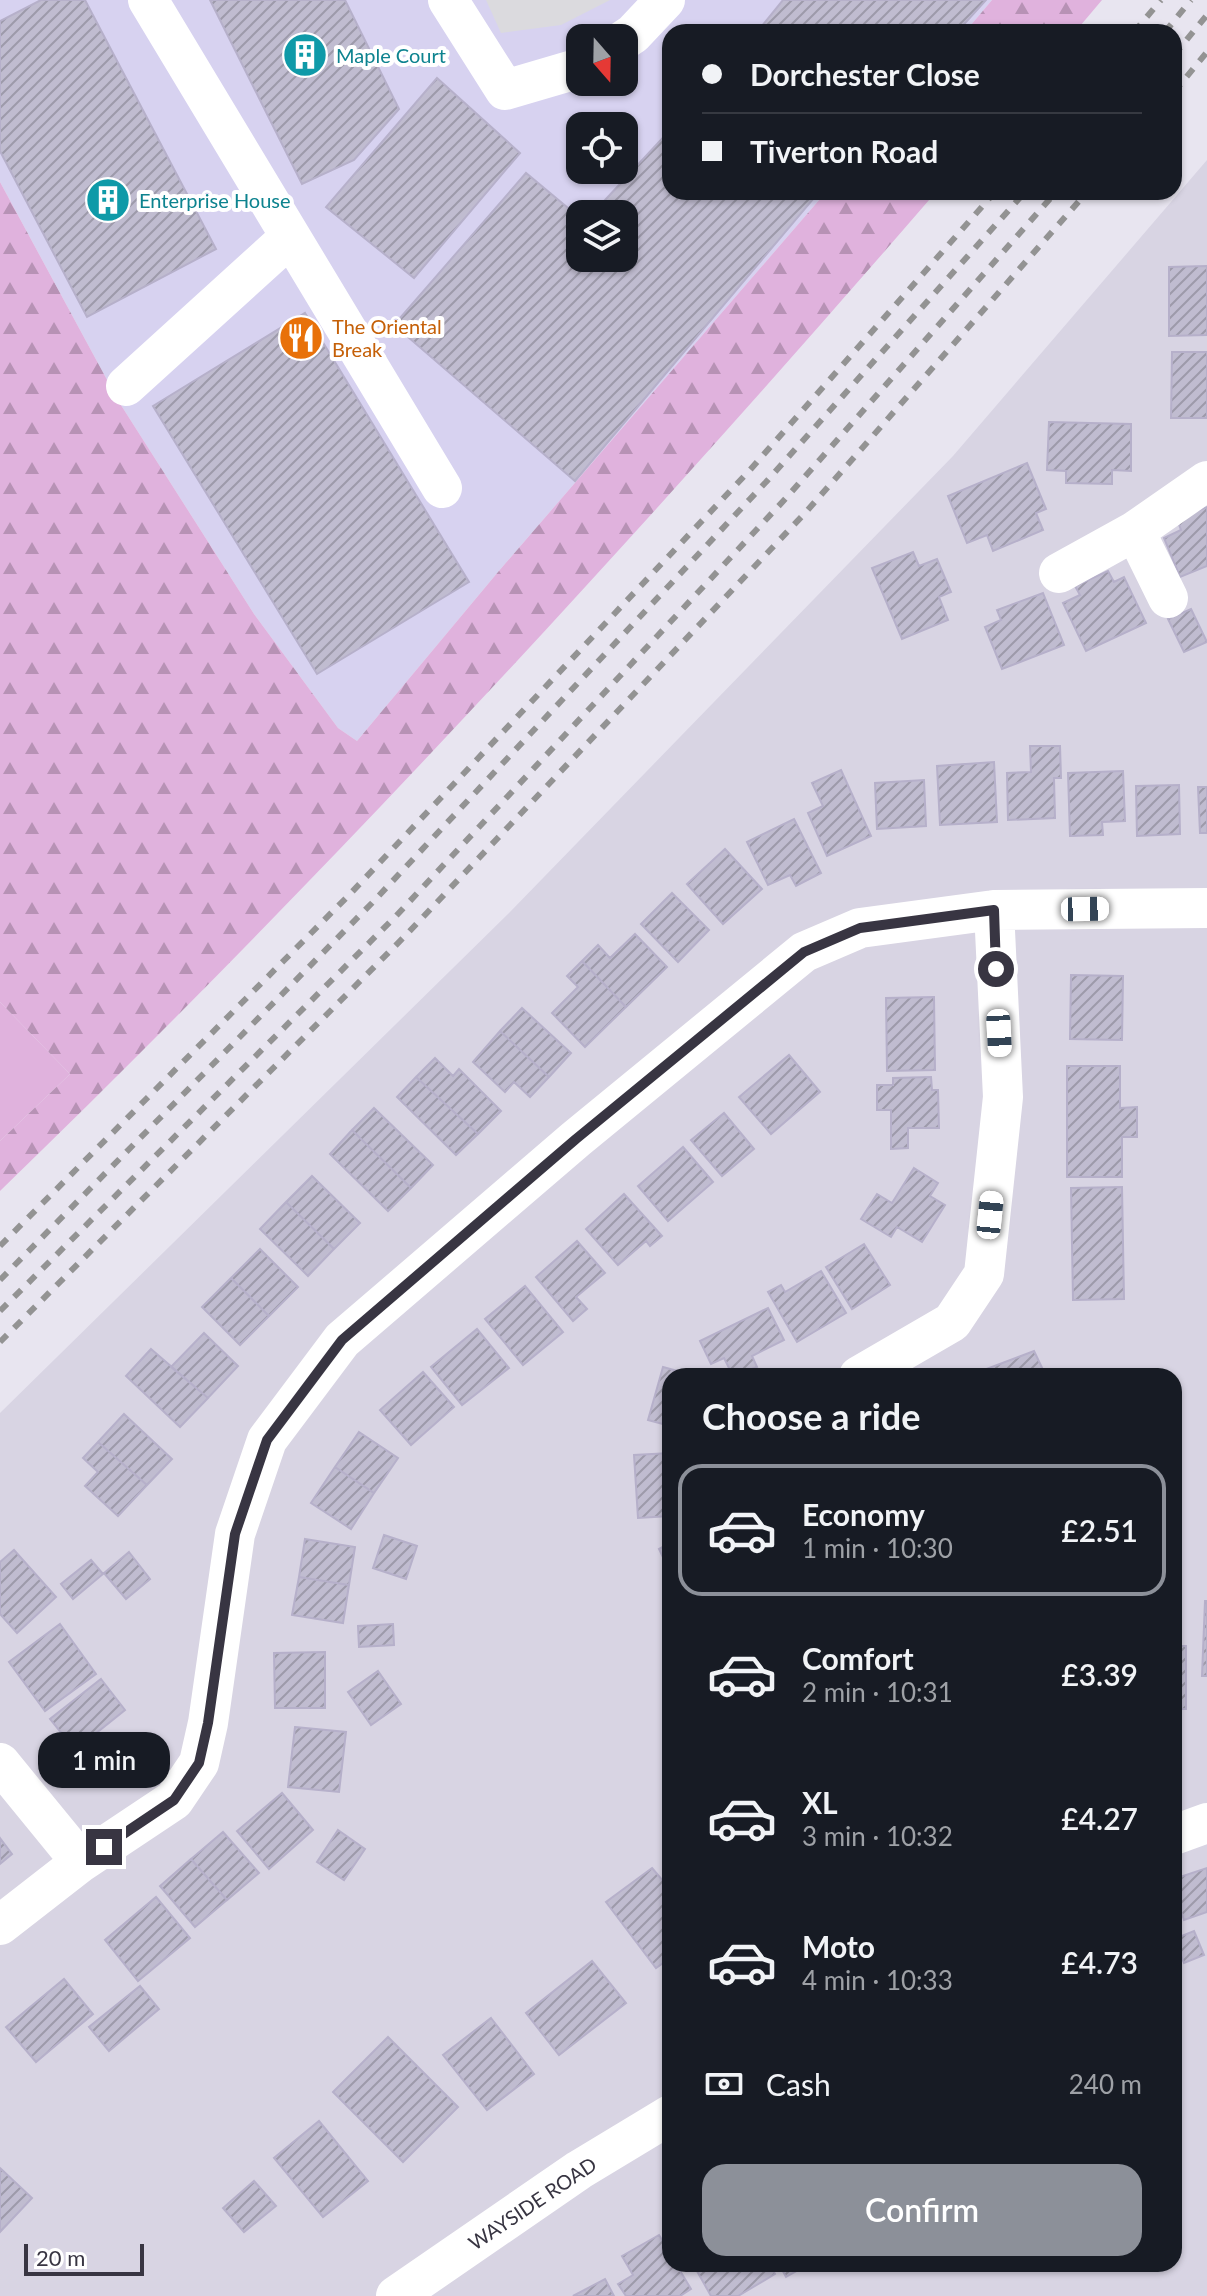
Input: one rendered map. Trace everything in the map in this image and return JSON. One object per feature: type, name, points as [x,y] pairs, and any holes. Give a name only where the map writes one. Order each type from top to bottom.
[{"type":"street","points":[[148,0],[442,488]]},
{"type":"street","points":[[448,0],[505,90],[566,72]]},
{"type":"street","points":[[126,386],[289,238]]},
{"type":"street","points":[[1059,573],[1135,531],[1207,481]]},
{"type":"street","points":[[1135,531],[1168,598]]},
{"type":"street","points":[[0,1925],[81,1862],[174,1800],[199,1763],[208,1723],[235,1534],[267,1440],[342,1340],[576,1139],[804,952],[860,928],[994,910],[1207,908]]},
{"type":"street","points":[[873,1368],[952,1322],[984,1274],[1003,1097],[994,910]]},
{"type":"street","points":[[0,1763],[81,1862]]},
{"type":"street","points":[[1182,1832],[1207,1823]]},
{"type":"street","name":"WAYSIDE ROAD","points":[[396,2296],[579,2170],[662,2120]]},
{"type":"shaded area","points":[[0,0],[992,0],[972,24],[662,24],[662,200],[819,200],[498,572],[357,741],[338,728],[254,614],[119,402],[0,182]]},
{"type":"shaded area","points":[[486,0],[610,0],[561,25],[501,33]]},
{"type":"shaded area","points":[[1207,160],[1207,2296],[0,2296],[0,1413],[509,913],[953,456],[1173,200],[1182,200],[1182,189]]},
{"type":"green space","points":[[992,0],[1102,0],[1082,24],[972,24]]},
{"type":"green space","points":[[0,182],[119,402],[254,614],[338,728],[357,741],[498,572],[819,200],[929,200],[710,449],[479,702],[243,949],[0,1191],[0,1141],[70,1074],[0,1002]]},
{"type":"green space","points":[[0,1002],[70,1074],[0,1141]]},
{"type":"building","name":"Enterprise House","points":[[41,0],[85,0],[216,249],[87,317],[0,151],[0,21]]},
{"type":"building","name":"Maple Court","points":[[210,0],[345,0],[399,109],[354,160],[302,184]]},
{"type":"building","points":[[783,0],[986,0],[964,24],[764,24]]},
{"type":"building","points":[[437,78],[520,153],[414,278],[326,207]]},
{"type":"building","points":[[662,139],[662,200],[812,200],[575,481],[394,325],[526,173],[566,206],[566,272],[638,272],[638,200],[605,200],[620,184],[638,184],[638,164]]},
{"type":"building","points":[[1207,266],[1207,335],[1169,336],[1169,267]]},
{"type":"building","points":[[305,313],[469,582],[317,674],[153,406]]},
{"type":"building","points":[[1172,352],[1207,352],[1207,418],[1171,418]]},
{"type":"building","points":[[1049,422],[1131,424],[1131,471],[1112,470],[1112,484],[1066,483],[1066,471],[1047,470]]},
{"type":"building","points":[[1027,463],[1046,509],[1036,513],[1043,530],[993,551],[987,535],[967,543],[948,496]]},
{"type":"building","points":[[1207,507],[1207,566],[1180,577],[1164,538],[1181,530],[1177,519]]},
{"type":"building","points":[[913,552],[919,566],[937,559],[951,592],[939,597],[948,620],[902,639],[872,568]]},
{"type":"building","points":[[1108,571],[1114,582],[1124,577],[1146,623],[1086,651],[1063,603],[1080,595],[1075,586]]},
{"type":"building","points":[[1043,593],[1064,645],[1002,669],[985,627],[1001,620],[997,610]]},
{"type":"building","points":[[1191,609],[1207,642],[1184,652],[1168,619]]},
{"type":"building","points":[[1030,746],[1060,746],[1061,778],[1054,778],[1055,818],[1008,820],[1007,773],[1031,772]]},
{"type":"building","points":[[994,762],[997,822],[940,825],[937,766]]},
{"type":"building","points":[[841,770],[871,836],[827,856],[808,813],[823,806],[812,783]]},
{"type":"building","points":[[1123,771],[1125,821],[1102,822],[1103,835],[1070,836],[1068,773]]},
{"type":"building","points":[[924,780],[926,826],[877,829],[875,783]]},
{"type":"building","points":[[1179,785],[1180,834],[1137,836],[1136,786]]},
{"type":"building","points":[[1198,787],[1207,787],[1207,833],[1200,833]]},
{"type":"building","points":[[794,819],[821,873],[796,886],[790,875],[768,885],[747,842]]},
{"type":"building","points":[[725,849],[762,889],[723,924],[687,884]]},
{"type":"building","points":[[672,893],[709,930],[678,962],[641,924]]},
{"type":"building","points":[[635,934],[667,967],[626,1007],[582,961],[598,945],[610,958]]},
{"type":"building","points":[[582,961],[626,1007],[585,1047],[552,1013],[578,987],[567,976]]},
{"type":"building","points":[[1071,975],[1123,976],[1122,1040],[1070,1039]]},
{"type":"building","points":[[934,997],[935,1070],[887,1071],[886,998]]},
{"type":"building","points":[[522,1008],[571,1053],[549,1077],[500,1031]]},
{"type":"building","points":[[500,1031],[549,1077],[530,1097],[514,1082],[505,1092],[473,1062]]},
{"type":"building","points":[[789,1055],[820,1092],[771,1134],[739,1097]]},
{"type":"building","points":[[435,1058],[453,1076],[459,1069],[501,1111],[478,1134],[416,1077]]},
{"type":"building","points":[[1067,1066],[1120,1066],[1120,1108],[1137,1107],[1137,1137],[1122,1137],[1122,1177],[1067,1177]]},
{"type":"building","points":[[416,1077],[478,1134],[456,1155],[397,1097]]},
{"type":"building","points":[[931,1077],[932,1090],[938,1090],[939,1128],[908,1128],[908,1148],[891,1149],[891,1110],[877,1110],[877,1085],[893,1085],[893,1078]]},
{"type":"building","points":[[374,1108],[433,1165],[411,1188],[352,1130]]},
{"type":"building","points":[[724,1113],[754,1149],[722,1176],[691,1140]]},
{"type":"building","points":[[352,1130],[411,1188],[388,1211],[330,1154]]},
{"type":"building","points":[[683,1147],[713,1182],[668,1221],[638,1186]]},
{"type":"building","points":[[914,1168],[938,1183],[930,1196],[945,1205],[922,1242],[897,1227],[891,1237],[861,1219],[877,1194],[892,1203]]},
{"type":"building","points":[[312,1176],[360,1223],[334,1249],[286,1202]]},
{"type":"building","points":[[1122,1187],[1124,1299],[1073,1300],[1071,1188]]},
{"type":"building","points":[[624,1194],[662,1236],[650,1246],[646,1241],[618,1265],[586,1229]]},
{"type":"building","points":[[286,1202],[334,1249],[308,1276],[260,1229]]},
{"type":"building","points":[[577,1241],[605,1273],[576,1297],[587,1309],[573,1321],[536,1277]]},
{"type":"building","points":[[864,1244],[890,1285],[852,1309],[826,1267]]},
{"type":"building","points":[[260,1249],[298,1287],[269,1316],[231,1278]]},
{"type":"building","points":[[821,1271],[846,1313],[797,1342],[768,1292],[781,1285],[785,1292]]},
{"type":"building","points":[[231,1278],[269,1316],[240,1345],[202,1307]]},
{"type":"building","points":[[525,1286],[563,1332],[523,1365],[485,1319]]},
{"type":"building","points":[[768,1308],[784,1340],[752,1356],[757,1367],[754,1368],[729,1368],[724,1358],[711,1364],[700,1341]]},
{"type":"building","points":[[477,1329],[509,1368],[462,1405],[431,1367]]},
{"type":"building","points":[[204,1333],[238,1366],[208,1398],[171,1367]]},
{"type":"building","points":[[151,1349],[208,1398],[180,1427],[126,1376]]},
{"type":"building","points":[[1034,1351],[1042,1368],[989,1368]]},
{"type":"building","points":[[662,1371],[662,1424],[648,1420]]},
{"type":"building","points":[[423,1372],[454,1407],[411,1445],[380,1410]]},
{"type":"building","points":[[124,1414],[172,1459],[147,1485],[98,1442]]},
{"type":"building","points":[[359,1432],[398,1458],[374,1493],[335,1467]]},
{"type":"building","points":[[98,1442],[147,1485],[118,1516],[85,1486],[98,1472],[83,1458]]},
{"type":"building","points":[[662,1453],[662,1516],[638,1518],[634,1455]]},
{"type":"building","points":[[335,1467],[374,1493],[351,1529],[311,1503]]},
{"type":"building","points":[[384,1535],[417,1546],[406,1579],[373,1568]]},
{"type":"building","points":[[305,1539],[355,1547],[349,1585],[299,1577]]},
{"type":"building","points":[[14,1550],[56,1597],[17,1633],[0,1614],[0,1562]]},
{"type":"building","points":[[129,1552],[150,1579],[126,1599],[104,1573]]},
{"type":"building","points":[[91,1560],[103,1574],[73,1599],[61,1584]]},
{"type":"building","points":[[299,1577],[349,1585],[343,1623],[292,1615]]},
{"type":"building","points":[[1205,1601],[1207,1676],[1202,1676]]},
{"type":"building","points":[[60,1624],[96,1674],[45,1711],[9,1662]]},
{"type":"building","points":[[393,1624],[394,1645],[359,1647],[358,1626]]},
{"type":"building","points":[[1182,1646],[1186,1646],[1186,1709],[1182,1709]]},
{"type":"building","points":[[325,1652],[325,1708],[275,1708],[274,1653]]},
{"type":"building","points":[[378,1671],[401,1704],[371,1725],[348,1692]]},
{"type":"building","points":[[101,1679],[125,1710],[75,1750],[50,1719]]},
{"type":"building","points":[[295,1727],[346,1732],[339,1792],[288,1787]]},
{"type":"building","points":[[282,1793],[313,1830],[269,1869],[237,1831]]},
{"type":"building","points":[[338,1830],[365,1849],[344,1880],[317,1862]]},
{"type":"building","points":[[223,1832],[259,1873],[227,1900],[191,1859]]},
{"type":"building","points":[[0,1838],[12,1854],[0,1864]]},
{"type":"building","points":[[191,1859],[227,1900],[195,1927],[160,1886]]},
{"type":"building","points":[[652,1868],[662,1880],[662,1964],[656,1968],[606,1902]]},
{"type":"building","points":[[1207,1868],[1207,1912],[1184,1920],[1182,1914],[1182,1876]]},
{"type":"building","points":[[156,1897],[190,1938],[138,1981],[105,1940]]},
{"type":"building","points":[[1194,1931],[1204,1955],[1184,1963],[1182,1936]]},
{"type":"building","points":[[592,1961],[626,2003],[559,2055],[526,2013]]},
{"type":"building","points":[[64,1979],[93,2014],[36,2062],[6,2027]]},
{"type":"building","points":[[140,1986],[159,2009],[109,2051],[89,2027]]},
{"type":"building","points":[[491,2018],[534,2074],[487,2110],[443,2055]]},
{"type":"building","points":[[388,2037],[458,2107],[403,2162],[333,2092]]},
{"type":"building","points":[[319,2121],[368,2181],[323,2217],[274,2158]]},
{"type":"building","points":[[0,2168],[32,2198],[0,2232]]},
{"type":"building","points":[[254,2181],[276,2206],[244,2232],[223,2208]]},
{"type":"building","points":[[659,2235],[662,2240],[662,2272],[681,2272],[691,2289],[680,2296],[626,2296],[618,2284],[633,2275],[622,2256]]},
{"type":"building","points":[[698,2272],[775,2274],[738,2296],[711,2296]]},
{"type":"building","points":[[605,2279],[614,2296],[573,2296]]},
{"type":"railway","points":[[1141,24],[1161,0]]},
{"type":"railway","points":[[1172,24],[1191,0]]},
{"type":"railway","points":[[1182,45],[1207,15]]},
{"type":"railway","points":[[1182,82],[1207,52]]},
{"type":"railway","points":[[0,1246],[351,893],[749,471],[988,200]]},
{"type":"railway","points":[[0,1280],[372,903],[766,482],[1018,200]]},
{"type":"railway","points":[[0,1311],[396,916],[787,497],[1049,200]]},
{"type":"railway","points":[[0,1342],[406,935],[806,512],[1080,200]]},
{"type":"place","name":"Maple Court","points":[[305,55]]},
{"type":"place","name":"Enterprise House","points":[[108,200]]},
{"type":"place","name":"The Oriental Break","points":[[301,338]]},
{"type":"route","points":[[104,1847],[174,1800],[199,1763],[208,1723],[235,1534],[267,1440],[342,1340],[576,1139],[804,952],[860,928],[994,910],[996,969]]}]
